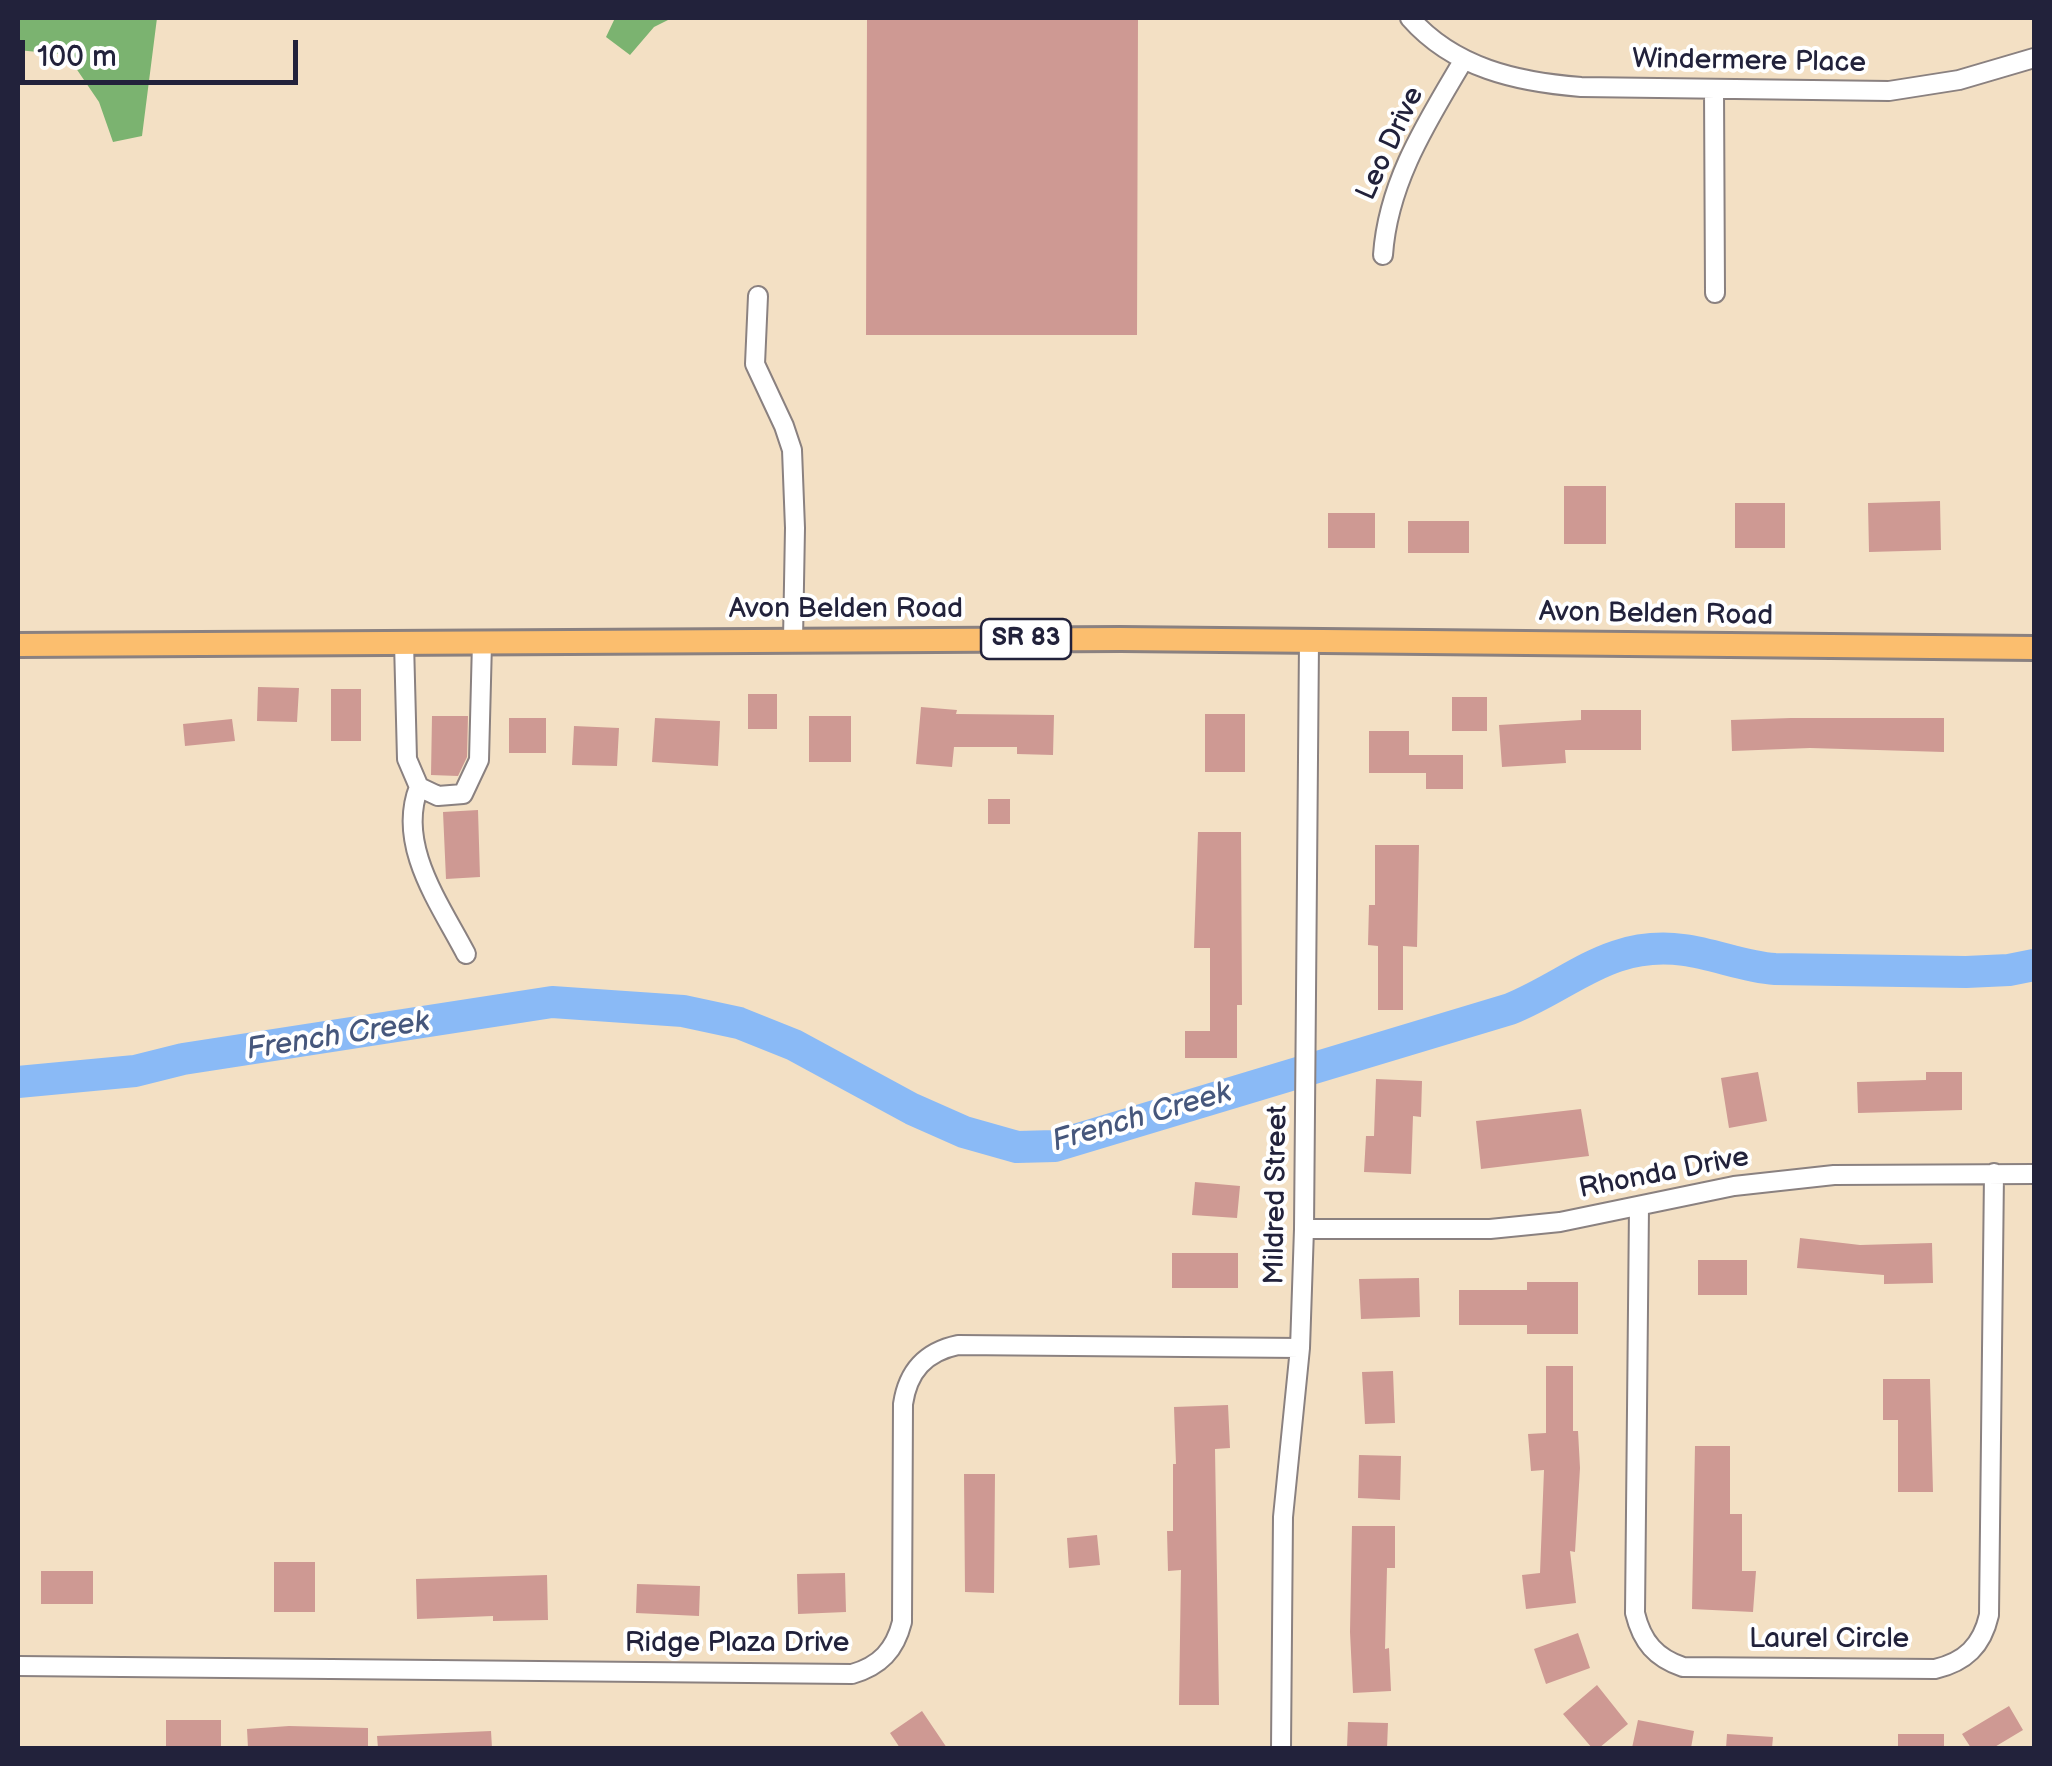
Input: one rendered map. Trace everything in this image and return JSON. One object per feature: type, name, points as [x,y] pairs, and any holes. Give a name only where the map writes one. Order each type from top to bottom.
[{"type":"main road","name":"Avon Belden Road","points":[[18,645],[793,640],[2034,648]]},
{"type":"street","name":"Windermere Place","points":[[1410,18],[1438,45],[1463,60],[1502,75],[1544,84],[1889,91],[1959,80],[2034,58]]},
{"type":"street","name":"Leo Drive","points":[[1383,255],[1386,220],[1397,186],[1463,60]]},
{"type":"street","points":[[1714,89],[1715,294]]},
{"type":"street","points":[[758,296],[754,364],[792,450],[796,528],[793,640]]},
{"type":"street","name":"Mildred Street","points":[[1281,1748],[1283,1517],[1300,1348],[1304,1229],[1309,641]]},
{"type":"street","points":[[404,642],[407,759],[419,787],[438,796],[463,794],[472,782],[479,760],[482,642]]},
{"type":"street","points":[[419,787],[412,805],[416,849],[436,898],[466,954]]},
{"type":"street","name":"Laurel Circle","points":[[1638,1206],[1635,1613],[1646,1642],[1668,1662],[1683,1667],[1935,1668],[1950,1665],[1971,1651],[1986,1630],[1989,1616],[1994,1173]]},
{"type":"street","name":"Rhonda Drive","points":[[1304,1229],[1490,1229],[1560,1222],[1734,1186],[1834,1175],[2034,1174]]},
{"type":"street","name":"Ridge Plaza Drive","points":[[18,1666],[852,1674],[880,1661],[898,1636],[902,1622],[904,1404],[912,1374],[929,1356],[958,1345],[1300,1348]]},
{"type":"green space","points":[[18,18],[157,18],[142,136],[113,142],[99,102],[67,55],[18,50]]},
{"type":"green space","points":[[615,18],[672,18],[654,27],[630,55],[606,37]]},
{"type":"building","points":[[867,18],[1138,18],[1137,335],[866,335]]},
{"type":"building","points":[[1564,486],[1606,486],[1606,544],[1564,544]]},
{"type":"building","points":[[1940,501],[1941,550],[1869,552],[1868,503]]},
{"type":"building","points":[[1735,503],[1785,503],[1785,548],[1735,548]]},
{"type":"building","points":[[1328,513],[1375,513],[1375,548],[1328,548]]},
{"type":"building","points":[[1408,521],[1469,521],[1469,553],[1408,553]]},
{"type":"building","points":[[258,687],[299,688],[297,722],[257,721]]},
{"type":"building","points":[[331,689],[361,689],[361,741],[331,741]]},
{"type":"building","points":[[748,694],[777,694],[777,729],[748,729]]},
{"type":"building","points":[[1452,697],[1487,697],[1487,731],[1452,731]]},
{"type":"building","points":[[921,707],[957,710],[956,714],[1054,715],[1053,755],[1017,754],[1017,747],[954,747],[952,767],[916,764]]},
{"type":"building","points":[[1581,710],[1641,710],[1641,750],[1565,750],[1566,763],[1502,767],[1499,725],[1581,720]]},
{"type":"building","points":[[1205,714],[1245,714],[1245,772],[1205,772]]},
{"type":"building","points":[[432,716],[468,716],[467,757],[458,776],[431,775]]},
{"type":"building","points":[[809,716],[851,716],[851,762],[809,762]]},
{"type":"building","points":[[509,718],[546,718],[546,753],[509,753]]},
{"type":"building","points":[[655,718],[720,721],[718,766],[652,762]]},
{"type":"building","points":[[1944,718],[1944,752],[1810,748],[1732,751],[1731,720]]},
{"type":"building","points":[[232,719],[235,741],[185,746],[183,724]]},
{"type":"building","points":[[574,726],[619,728],[617,766],[572,765]]},
{"type":"building","points":[[1369,731],[1409,731],[1409,755],[1463,755],[1463,789],[1426,789],[1426,773],[1369,773]]},
{"type":"building","points":[[988,799],[1010,799],[1010,824],[988,824]]},
{"type":"building","points":[[478,810],[480,877],[446,879],[443,812]]},
{"type":"building","points":[[1198,832],[1241,832],[1242,1005],[1237,1005],[1237,1058],[1185,1058],[1185,1031],[1210,1031],[1210,948],[1194,948]]},
{"type":"building","points":[[1375,845],[1419,845],[1417,947],[1403,946],[1403,1010],[1378,1010],[1378,946],[1368,945],[1369,905],[1375,905]]},
{"type":"building","points":[[1758,1072],[1767,1121],[1729,1128],[1721,1078]]},
{"type":"building","points":[[1926,1072],[1962,1072],[1962,1110],[1858,1113],[1857,1082],[1926,1080]]},
{"type":"building","points":[[1376,1079],[1422,1081],[1421,1117],[1413,1116],[1411,1174],[1364,1172],[1366,1136],[1374,1136]]},
{"type":"building","points":[[1581,1109],[1589,1156],[1481,1169],[1476,1121]]},
{"type":"building","points":[[1195,1182],[1240,1186],[1237,1218],[1192,1215]]},
{"type":"building","points":[[1800,1238],[1860,1245],[1932,1243],[1933,1283],[1884,1284],[1884,1275],[1797,1268]]},
{"type":"building","points":[[1172,1253],[1238,1253],[1238,1288],[1172,1288]]},
{"type":"building","points":[[1698,1260],[1747,1260],[1747,1295],[1698,1295]]},
{"type":"building","points":[[1419,1278],[1420,1317],[1361,1319],[1359,1279]]},
{"type":"building","points":[[1527,1282],[1578,1282],[1578,1334],[1527,1334],[1527,1325],[1459,1325],[1459,1290],[1527,1290]]},
{"type":"building","points":[[1546,1366],[1573,1366],[1573,1431],[1578,1431],[1580,1468],[1575,1552],[1570,1551],[1576,1603],[1526,1609],[1522,1575],[1540,1573],[1544,1470],[1531,1471],[1528,1434],[1546,1433]]},
{"type":"building","points":[[1393,1371],[1395,1423],[1365,1424],[1362,1372]]},
{"type":"building","points":[[1883,1379],[1930,1379],[1933,1492],[1898,1492],[1898,1420],[1883,1420]]},
{"type":"building","points":[[1228,1405],[1230,1448],[1215,1449],[1219,1705],[1179,1705],[1181,1570],[1168,1571],[1167,1531],[1173,1531],[1174,1407]]},
{"type":"building","points":[[1695,1446],[1730,1446],[1730,1514],[1742,1514],[1742,1571],[1756,1571],[1753,1612],[1692,1609]]},
{"type":"building","points":[[1359,1455],[1401,1456],[1400,1500],[1358,1498]]},
{"type":"building","points":[[964,1474],[995,1474],[994,1593],[965,1592]]},
{"type":"building","points":[[1352,1526],[1395,1526],[1395,1568],[1387,1568],[1385,1649],[1389,1648],[1391,1691],[1353,1693]]},
{"type":"building","points":[[1097,1535],[1100,1565],[1069,1568],[1067,1538]]},
{"type":"building","points":[[274,1562],[315,1562],[315,1612],[274,1612]]},
{"type":"building","points":[[41,1571],[93,1571],[93,1604],[41,1604]]},
{"type":"building","points":[[845,1573],[846,1612],[798,1614],[797,1574]]},
{"type":"building","points":[[547,1575],[548,1620],[493,1621],[493,1616],[417,1619],[416,1579]]},
{"type":"building","points":[[637,1584],[700,1586],[699,1616],[636,1613]]},
{"type":"building","points":[[1578,1633],[1590,1668],[1546,1684],[1534,1649]]},
{"type":"building","points":[[1597,1685],[1628,1724],[1599,1748],[1592,1748],[1563,1714]]},
{"type":"building","points":[[2009,1706],[2023,1730],[1993,1748],[1971,1748],[1962,1734]]},
{"type":"building","points":[[922,1711],[947,1748],[900,1748],[890,1733]]},
{"type":"building","points":[[166,1720],[221,1720],[221,1748],[166,1748]]},
{"type":"building","points":[[1638,1720],[1694,1731],[1691,1748],[1632,1748]]},
{"type":"building","points":[[1348,1722],[1388,1723],[1387,1748],[1347,1748]]},
{"type":"building","points":[[368,1728],[368,1748],[248,1748],[247,1729]]},
{"type":"building","points":[[491,1731],[492,1748],[378,1748],[377,1736]]},
{"type":"building","points":[[1727,1734],[1773,1737],[1772,1748],[1726,1748]]},
{"type":"building","points":[[1898,1734],[1944,1734],[1944,1748],[1898,1748]]},
{"type":"waterway","name":"French Creek","points":[[18,1082],[135,1071],[183,1059],[552,1002],[683,1011],[739,1023],[794,1045],[912,1109],[964,1132],[1017,1147],[1055,1146],[1510,1009],[1592,966],[1634,951],[1684,950],[1775,969],[1966,972],[2034,965]]}]
